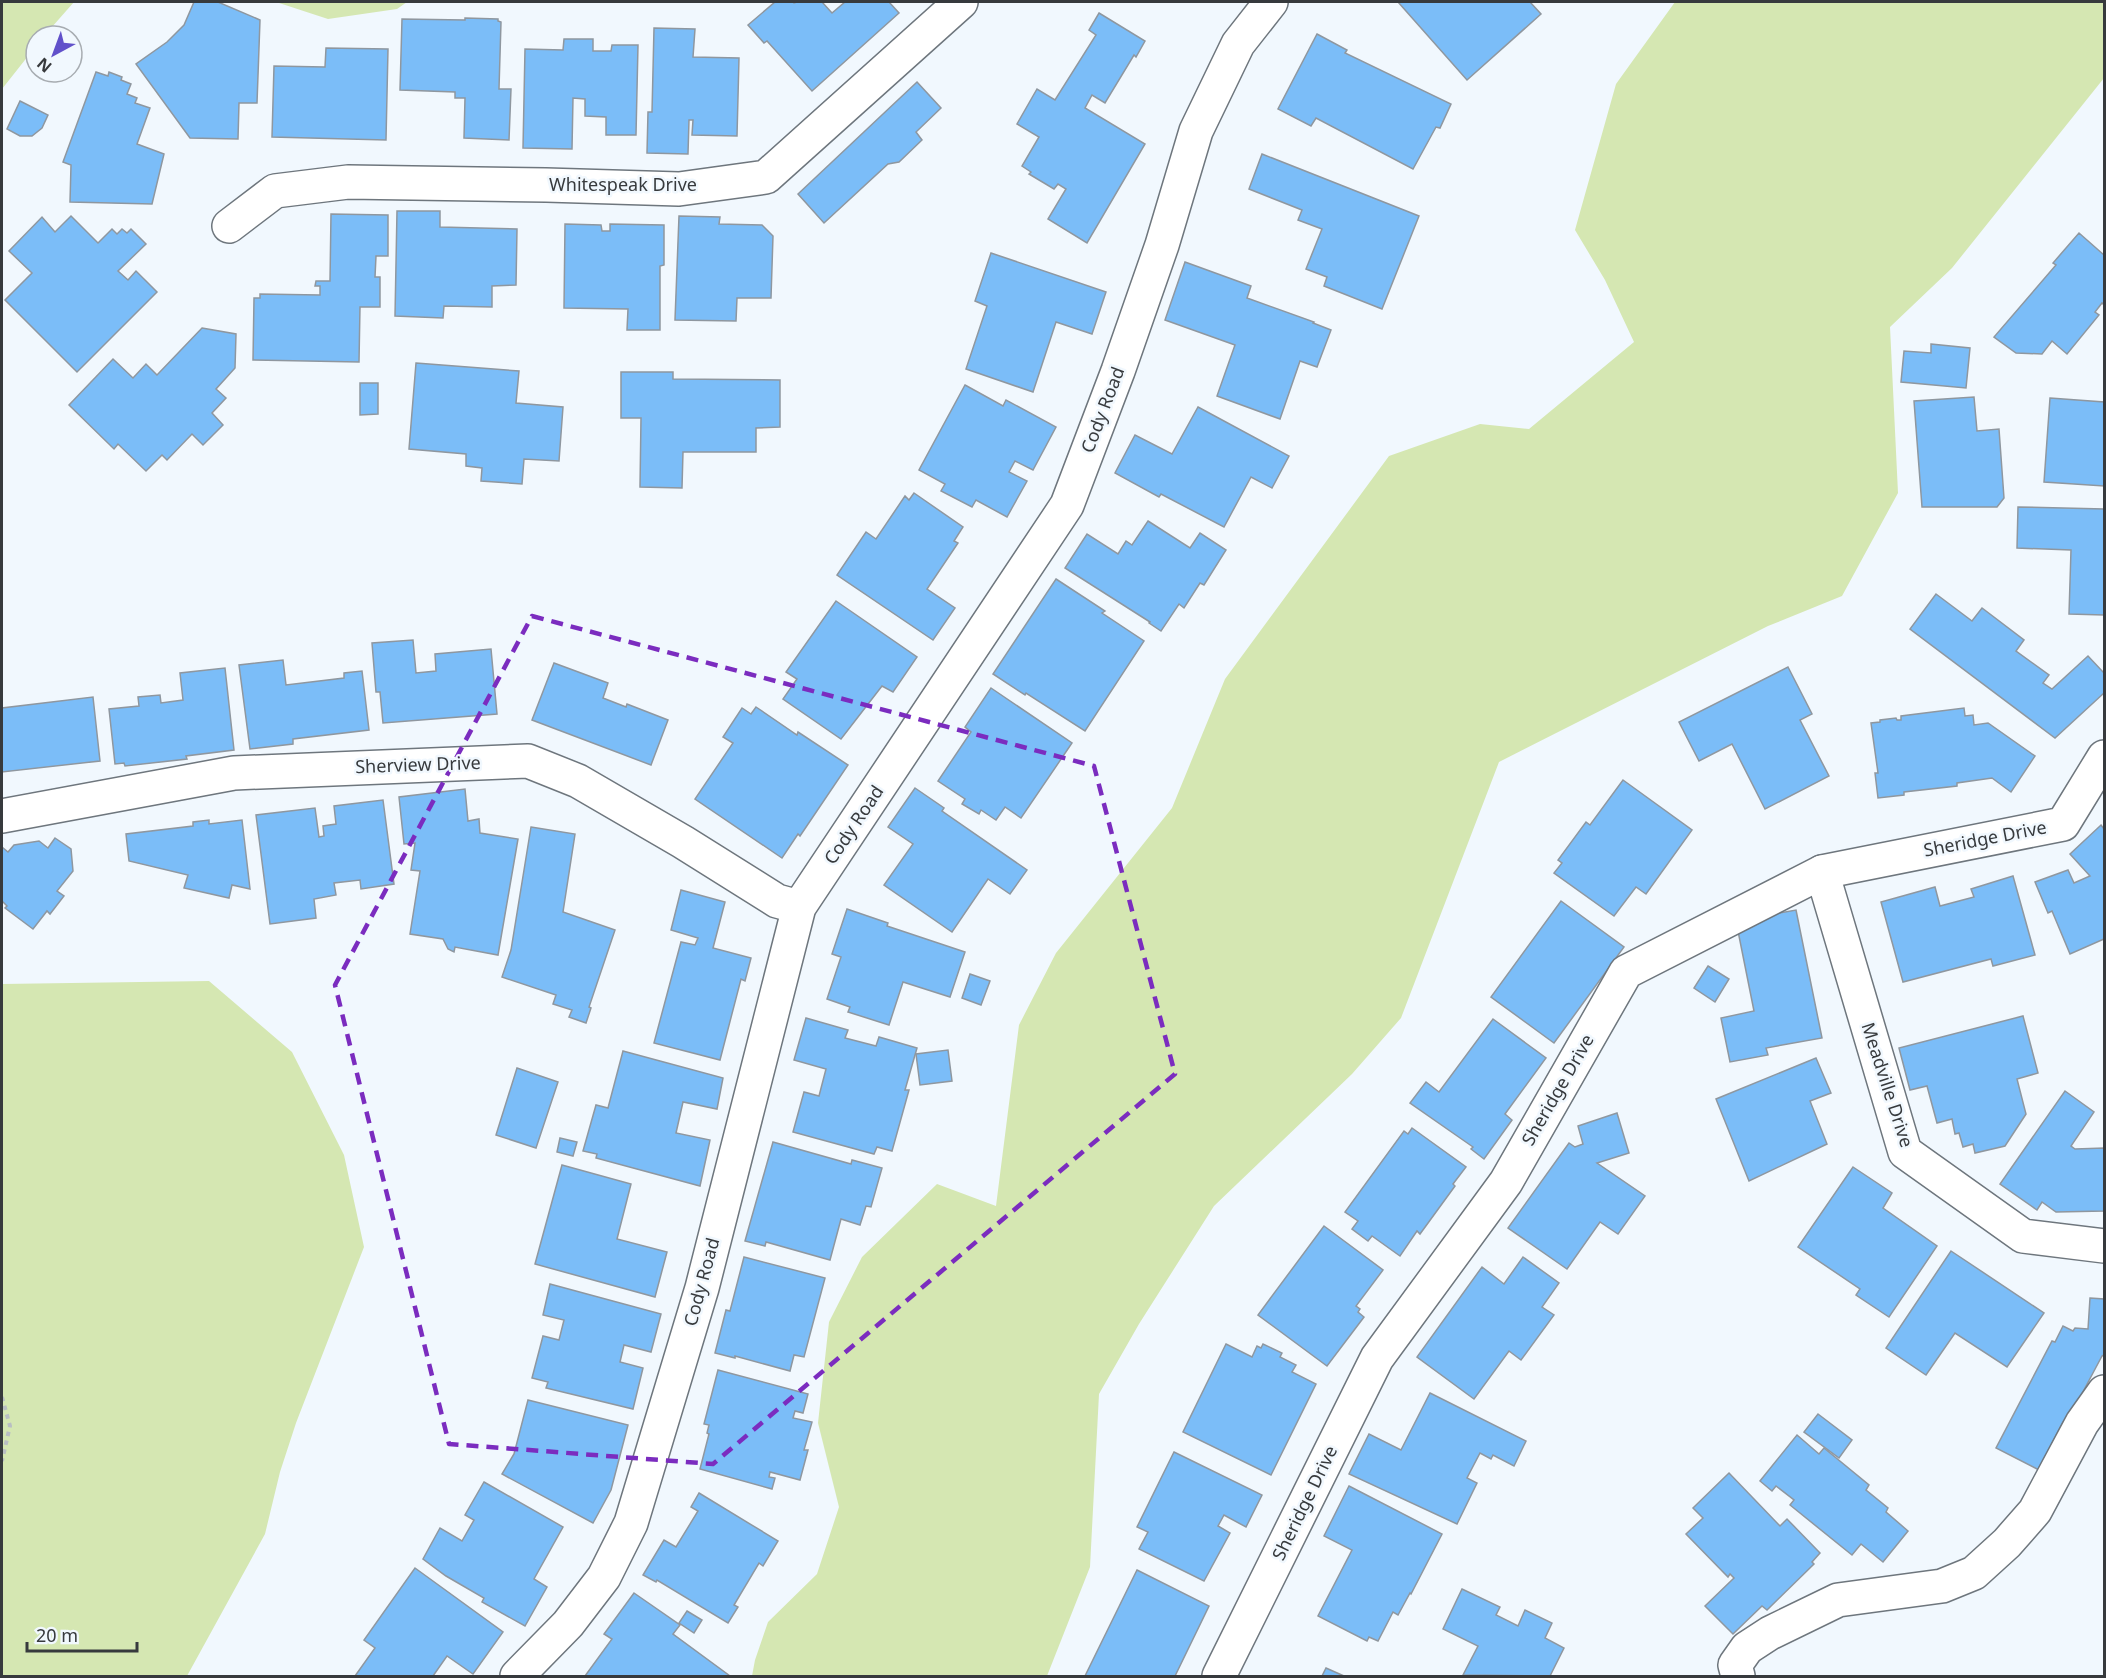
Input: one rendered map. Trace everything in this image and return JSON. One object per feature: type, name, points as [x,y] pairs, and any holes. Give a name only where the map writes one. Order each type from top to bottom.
[{"type":"street","name":"Whitespeak Drive","points":[[229,226],[275,191],[348,182],[678,189],[766,177],[961,2]]},
{"type":"street","name":"Cody Road","points":[[516,1677],[567,1624],[604,1577],[631,1523],[702,1288],[799,907],[1067,505],[1118,371],[1162,245],[1196,131],[1238,44],[1271,2]]},
{"type":"street","name":"Sheridge Drive","points":[[1219,1677],[1377,1358],[1506,1182],[1626,972],[1822,872],[2062,824],[2104,757]]},
{"type":"street","name":"Sherview Drive","points":[[2,816],[234,773],[528,761],[578,781],[683,842],[777,901],[799,907]]},
{"type":"street","name":"Meadville Drive","points":[[1822,872],[1905,1152],[2024,1236],[2104,1246]]},
{"type":"street","points":[[1738,1677],[1735,1665],[1747,1648],[1770,1633],[1838,1599],[1942,1586],[1974,1573],[2007,1543],[2035,1511],[2082,1423],[2104,1392]]},
{"type":"path","points":[[2,1397],[10,1426],[2,1461]]},
{"type":"highlighted area","points":[[532,616],[1094,766],[1175,1074],[713,1464],[449,1444],[335,985]]},
{"type":"green space","points":[[2,2],[74,2],[55,24],[24,24],[24,61],[2,89]]},
{"type":"green space","points":[[276,2],[407,2],[397,9],[328,19]]},
{"type":"green space","points":[[1675,2],[2104,2],[2104,78],[1952,268],[1890,327],[1898,493],[1842,596],[1768,626],[1499,762],[1401,1018],[1352,1074],[1214,1206],[1139,1324],[1099,1394],[1090,1567],[1047,1676],[752,1676],[768,1622],[817,1574],[839,1507],[818,1423],[829,1322],[862,1257],[937,1184],[996,1206],[1019,1025],[1056,953],[1172,808],[1225,679],[1389,456],[1480,424],[1529,429],[1634,342],[1605,280],[1575,230],[1616,84]]},
{"type":"green space","points":[[209,981],[292,1052],[344,1155],[364,1247],[296,1423],[280,1472],[265,1534],[187,1676],[2,1676],[2,984]]},
{"type":"building","points":[[194,2],[218,2],[260,20],[257,103],[239,103],[238,139],[190,138],[136,64],[167,42],[184,25]]},
{"type":"building","points":[[775,2],[822,2],[832,13],[845,2],[889,2],[899,13],[812,91],[767,41],[764,43],[748,25]]},
{"type":"building","points":[[1398,2],[1530,2],[1541,14],[1467,80]]},
{"type":"building","points":[[1099,13],[1145,41],[1105,103],[1092,95],[1085,108],[1145,144],[1087,243],[1048,219],[1066,189],[1058,184],[1054,189],[1029,174],[1031,172],[1022,166],[1039,137],[1017,124],[1037,89],[1055,100],[1096,35],[1089,30]]},
{"type":"building","points":[[465,18],[498,19],[501,22],[499,89],[511,89],[509,140],[464,138],[465,98],[455,98],[455,92],[400,90],[402,19],[465,20]]},
{"type":"building","points":[[654,28],[695,29],[693,57],[739,58],[737,136],[692,135],[693,120],[689,120],[688,154],[647,153],[648,112],[652,112]]},
{"type":"building","points":[[1317,34],[1347,50],[1345,53],[1451,104],[1440,128],[1436,127],[1413,169],[1316,118],[1311,126],[1278,109]]},
{"type":"building","points":[[564,39],[593,39],[593,51],[611,51],[612,45],[638,45],[636,135],[606,135],[606,117],[585,116],[585,99],[573,98],[572,149],[523,148],[525,49],[563,50]]},
{"type":"building","points":[[326,48],[388,49],[386,140],[272,137],[274,66],[325,67]]},
{"type":"building","points":[[96,72],[108,76],[109,72],[122,77],[121,80],[131,84],[127,94],[137,98],[135,103],[150,108],[137,144],[164,154],[152,204],[70,202],[71,165],[63,162]]},
{"type":"building","points":[[917,82],[941,108],[916,132],[922,140],[899,162],[888,164],[824,223],[798,194]]},
{"type":"building","points":[[20,101],[48,115],[42,128],[32,136],[20,136],[7,129]]},
{"type":"building","points":[[1262,154],[1419,216],[1382,309],[1324,286],[1327,277],[1306,269],[1322,229],[1298,220],[1302,210],[1249,189]]},
{"type":"building","points":[[397,211],[440,211],[440,227],[517,229],[516,285],[492,286],[492,307],[444,306],[443,318],[395,316]]},
{"type":"building","points":[[331,214],[388,215],[388,256],[376,256],[375,277],[380,277],[380,307],[360,307],[359,362],[253,360],[254,298],[260,298],[260,294],[320,295],[320,286],[315,286],[316,281],[330,281]]},
{"type":"building","points":[[71,216],[98,243],[112,229],[117,234],[122,229],[127,233],[131,229],[146,244],[118,271],[128,280],[136,271],[157,292],[77,372],[5,300],[32,273],[9,251],[42,217],[55,232]]},
{"type":"building","points":[[679,216],[720,217],[719,224],[762,225],[773,236],[771,298],[737,298],[736,321],[675,320]]},
{"type":"building","points":[[565,224],[601,225],[602,231],[610,231],[610,224],[664,225],[664,265],[660,266],[660,330],[627,330],[628,309],[564,308]]},
{"type":"building","points":[[2079,233],[2104,255],[2104,305],[2102,303],[2095,312],[2099,315],[2067,354],[2052,341],[2042,354],[2016,353],[1994,337],[2056,265],[2053,263]]},
{"type":"building","points":[[991,253],[1106,292],[1092,334],[1056,322],[1033,392],[966,369],[987,306],[975,301]]},
{"type":"building","points":[[1185,262],[1251,286],[1247,298],[1331,330],[1317,367],[1300,361],[1280,419],[1217,396],[1235,345],[1165,320]]},
{"type":"building","points":[[202,328],[236,334],[235,368],[216,389],[226,398],[212,413],[223,425],[203,445],[192,434],[167,460],[162,455],[146,471],[118,444],[114,449],[69,405],[113,359],[133,378],[146,364],[157,375]]},
{"type":"building","points":[[1931,344],[1970,348],[1966,388],[1901,382],[1904,351],[1931,353]]},
{"type":"building","points":[[416,363],[519,371],[516,403],[563,407],[559,461],[524,459],[522,484],[481,481],[482,468],[466,466],[466,454],[409,449]]},
{"type":"building","points":[[621,372],[673,372],[673,379],[780,380],[780,427],[756,428],[756,452],[683,452],[682,488],[640,487],[641,418],[621,418]]},
{"type":"building","points":[[360,383],[378,383],[378,414],[360,415]]},
{"type":"building","points":[[965,385],[1003,406],[1006,400],[1056,427],[1033,470],[1015,461],[1009,472],[1027,481],[1007,517],[976,500],[972,507],[941,491],[945,484],[919,470]]},
{"type":"building","points":[[1974,397],[1977,431],[1999,429],[2004,498],[1997,507],[1922,507],[1914,401]]},
{"type":"building","points":[[2050,398],[2104,402],[2104,486],[2044,482]]},
{"type":"building","points":[[1198,407],[1289,456],[1272,488],[1251,477],[1224,527],[1161,494],[1159,497],[1115,473],[1135,435],[1172,454]]},
{"type":"building","points":[[914,493],[963,527],[954,541],[958,543],[927,589],[955,608],[933,640],[837,575],[866,532],[876,539],[905,496],[909,500]]},
{"type":"building","points":[[2018,507],[2104,509],[2104,615],[2069,614],[2071,550],[2017,548]]},
{"type":"building","points":[[1148,521],[1190,548],[1200,533],[1226,550],[1204,585],[1200,583],[1184,608],[1179,604],[1161,631],[1065,568],[1087,534],[1118,554],[1126,541],[1132,545]]},
{"type":"building","points":[[1056,579],[1105,611],[1102,613],[1144,641],[1085,731],[993,674]]},
{"type":"building","points":[[1936,594],[1972,621],[1982,608],[2024,640],[2016,651],[2049,675],[2043,683],[2052,689],[2088,656],[2104,673],[2104,693],[2055,738],[1910,629]]},
{"type":"building","points":[[836,601],[917,657],[893,692],[882,686],[841,739],[783,699],[797,679],[786,672]]},
{"type":"building","points":[[413,640],[416,673],[436,671],[435,654],[491,649],[497,714],[383,723],[380,692],[376,692],[372,643]]},
{"type":"building","points":[[283,660],[286,685],[344,678],[344,673],[362,671],[369,730],[293,739],[293,744],[250,749],[239,665]]},
{"type":"building","points":[[554,663],[608,683],[603,698],[626,707],[627,704],[668,720],[651,765],[532,720]]},
{"type":"building","points":[[1788,667],[1812,714],[1800,720],[1829,776],[1765,809],[1732,744],[1699,761],[1679,722]]},
{"type":"building","points":[[225,668],[234,750],[186,756],[187,759],[125,766],[124,763],[115,764],[109,709],[139,706],[138,697],[160,695],[161,703],[183,700],[180,673]]},
{"type":"building","points":[[991,688],[1072,743],[1021,818],[1005,807],[996,820],[981,810],[979,814],[962,804],[965,799],[938,781],[971,732],[965,727]]},
{"type":"building","points":[[93,697],[100,761],[2,772],[2,708]]},
{"type":"building","points":[[756,707],[797,735],[798,732],[848,765],[800,836],[798,834],[782,858],[695,799],[733,743],[723,737],[742,708],[751,714]]},
{"type":"building","points":[[1964,708],[1965,716],[1973,715],[1974,725],[1988,723],[2035,756],[2011,792],[1992,778],[1957,783],[1957,786],[1904,792],[1904,795],[1878,798],[1875,773],[1878,773],[1871,723],[1896,718],[1901,720],[1901,716]]},
{"type":"building","points":[[1623,780],[1692,830],[1646,894],[1636,887],[1614,916],[1554,873],[1562,863],[1558,860],[1586,822],[1590,825]]},
{"type":"building","points":[[915,788],[944,808],[942,811],[1027,870],[1010,894],[988,879],[952,932],[884,885],[913,844],[888,827]]},
{"type":"building","points":[[465,789],[468,821],[479,819],[480,833],[518,839],[498,955],[455,947],[454,952],[448,949],[443,939],[410,934],[420,871],[411,870],[415,843],[404,844],[399,797]]},
{"type":"building","points":[[383,800],[394,884],[361,889],[360,880],[334,883],[336,895],[314,899],[316,918],[270,924],[256,815],[315,808],[319,837],[324,836],[323,826],[336,824],[334,806]]},
{"type":"building","points":[[209,820],[209,824],[242,820],[250,889],[232,885],[229,898],[184,888],[188,875],[129,861],[126,834],[193,826],[193,822]]},
{"type":"building","points":[[2101,825],[2104,829],[2104,939],[2070,954],[2052,911],[2048,913],[2035,882],[2068,870],[2074,883],[2090,876],[2070,854]]},
{"type":"building","points":[[531,827],[575,834],[563,912],[615,930],[589,1007],[591,1008],[586,1023],[569,1017],[572,1010],[553,1004],[556,995],[502,977],[511,950]]},
{"type":"building","points":[[55,838],[71,849],[73,871],[57,891],[64,896],[50,914],[47,911],[33,929],[5,908],[7,906],[2,901],[2,847],[8,852],[14,845],[39,841],[48,848]]},
{"type":"building","points":[[2013,876],[2035,955],[1993,966],[1991,959],[1903,982],[1881,902],[1935,887],[1940,906],[1974,897],[1971,889]]},
{"type":"building","points":[[681,890],[725,902],[713,948],[751,958],[745,981],[741,979],[720,1060],[654,1043],[681,942],[695,945],[698,938],[671,930]]},
{"type":"building","points":[[1561,901],[1624,947],[1554,1043],[1491,997]]},
{"type":"building","points":[[847,909],[888,923],[887,926],[965,952],[950,997],[903,982],[889,1025],[848,1012],[850,1007],[827,999],[841,957],[832,954]]},
{"type":"building","points":[[1796,910],[1822,1038],[1766,1048],[1768,1055],[1730,1062],[1721,1018],[1754,1011],[1736,921]]},
{"type":"building","points":[[1708,966],[1729,979],[1715,1002],[1694,988]]},
{"type":"building","points":[[970,974],[990,981],[981,1005],[962,998]]},
{"type":"building","points":[[2023,1016],[2038,1073],[2017,1079],[2026,1114],[2005,1146],[1975,1153],[1973,1144],[1963,1147],[1959,1133],[1955,1134],[1952,1119],[1937,1123],[1927,1086],[1910,1090],[1899,1048]]},
{"type":"building","points":[[806,1018],[848,1030],[845,1038],[876,1046],[879,1037],[917,1048],[905,1090],[909,1090],[892,1151],[877,1147],[874,1154],[793,1132],[804,1092],[819,1096],[826,1069],[794,1060]]},
{"type":"building","points":[[1493,1019],[1546,1058],[1505,1114],[1512,1120],[1484,1159],[1471,1149],[1473,1147],[1410,1103],[1426,1082],[1439,1092]]},
{"type":"building","points":[[948,1050],[952,1081],[920,1085],[916,1054]]},
{"type":"building","points":[[623,1051],[723,1078],[717,1109],[683,1102],[676,1133],[710,1140],[700,1186],[596,1158],[597,1154],[583,1151],[596,1105],[608,1108]]},
{"type":"building","points":[[1816,1058],[1831,1093],[1810,1101],[1827,1144],[1749,1181],[1716,1099]]},
{"type":"building","points":[[517,1068],[558,1082],[536,1148],[496,1135]]},
{"type":"building","points":[[2065,1091],[2094,1112],[2071,1146],[2075,1149],[2104,1148],[2104,1211],[2056,1212],[2042,1202],[2037,1210],[2000,1184]]},
{"type":"building","points":[[1617,1113],[1629,1153],[1597,1163],[1645,1196],[1618,1234],[1600,1222],[1567,1269],[1508,1228],[1569,1143],[1575,1147],[1583,1144],[1578,1126]]},
{"type":"building","points":[[1412,1128],[1466,1167],[1420,1234],[1417,1231],[1400,1256],[1372,1236],[1368,1241],[1352,1229],[1358,1221],[1345,1212],[1404,1131],[1408,1134]]},
{"type":"building","points":[[560,1138],[577,1142],[573,1156],[557,1152]]},
{"type":"building","points":[[773,1142],[851,1164],[852,1160],[882,1168],[871,1207],[866,1206],[860,1225],[841,1219],[830,1260],[766,1242],[765,1246],[745,1241]]},
{"type":"building","points":[[562,1165],[631,1184],[617,1239],[667,1252],[655,1297],[535,1264]]},
{"type":"building","points":[[1853,1167],[1892,1193],[1883,1208],[1937,1246],[1889,1317],[1856,1295],[1860,1289],[1798,1247]]},
{"type":"building","points":[[1324,1226],[1383,1270],[1356,1306],[1360,1309],[1358,1312],[1364,1317],[1327,1366],[1258,1315]]},
{"type":"building","points":[[1951,1251],[2044,1313],[2007,1367],[1955,1333],[1926,1375],[1886,1348]]},
{"type":"building","points":[[744,1257],[825,1278],[804,1357],[794,1355],[790,1371],[715,1353],[726,1310],[730,1311]]},
{"type":"building","points":[[1523,1257],[1559,1283],[1542,1307],[1554,1315],[1521,1360],[1509,1351],[1474,1399],[1417,1357],[1482,1267],[1504,1284]]},
{"type":"building","points":[[550,1284],[661,1314],[651,1352],[624,1345],[620,1362],[643,1368],[633,1409],[546,1388],[548,1382],[532,1378],[543,1336],[559,1340],[564,1320],[543,1315]]},
{"type":"building","points":[[2090,1298],[2104,1299],[2104,1355],[2068,1420],[2063,1422],[2048,1451],[2050,1456],[2039,1470],[1996,1448],[2052,1341],[2055,1342],[2063,1326],[2073,1331],[2075,1328],[2088,1329]]},
{"type":"building","points":[[1226,1344],[1252,1357],[1257,1346],[1261,1348],[1263,1344],[1282,1353],[1280,1357],[1296,1365],[1292,1372],[1316,1384],[1271,1475],[1183,1432]]},
{"type":"building","points":[[718,1370],[808,1394],[803,1413],[795,1411],[793,1418],[812,1422],[804,1450],[808,1450],[800,1480],[770,1472],[769,1477],[775,1478],[772,1489],[700,1469],[709,1434],[707,1433],[709,1425],[704,1424]]},
{"type":"building","points":[[1430,1393],[1526,1441],[1514,1466],[1493,1455],[1491,1459],[1480,1453],[1467,1478],[1477,1483],[1457,1524],[1349,1474],[1369,1434],[1401,1450]]},
{"type":"building","points":[[528,1400],[628,1425],[611,1490],[593,1523],[502,1474],[514,1454]]},
{"type":"building","points":[[1818,1414],[1852,1440],[1839,1458],[1804,1432]]},
{"type":"building","points":[[1797,1435],[1819,1454],[1824,1448],[1869,1485],[1866,1490],[1888,1508],[1886,1512],[1908,1531],[1883,1562],[1861,1544],[1852,1555],[1790,1505],[1794,1500],[1776,1486],[1772,1491],[1760,1481]]},
{"type":"building","points":[[1174,1452],[1262,1495],[1246,1527],[1224,1515],[1218,1526],[1230,1533],[1204,1581],[1139,1549],[1148,1532],[1137,1527]]},
{"type":"building","points":[[1729,1473],[1780,1526],[1787,1519],[1820,1553],[1812,1562],[1814,1564],[1767,1610],[1762,1606],[1733,1634],[1705,1606],[1734,1578],[1730,1574],[1728,1577],[1686,1534],[1703,1518],[1693,1508]]},
{"type":"building","points":[[484,1482],[563,1527],[534,1579],[547,1587],[525,1626],[482,1602],[484,1598],[446,1576],[423,1559],[440,1528],[462,1541],[474,1520],[465,1515]]},
{"type":"building","points":[[1349,1486],[1442,1534],[1411,1594],[1398,1615],[1393,1612],[1378,1641],[1369,1637],[1367,1641],[1318,1616],[1352,1550],[1324,1536]]},
{"type":"building","points":[[699,1493],[778,1541],[763,1566],[759,1563],[734,1605],[738,1607],[728,1623],[657,1580],[656,1582],[643,1575],[664,1540],[676,1547],[698,1511],[691,1507]]},
{"type":"building","points":[[415,1568],[503,1632],[473,1674],[447,1656],[433,1676],[355,1676],[375,1648],[364,1640]]},
{"type":"building","points":[[1137,1570],[1209,1606],[1175,1676],[1085,1676]]},
{"type":"building","points":[[1462,1589],[1500,1607],[1496,1615],[1518,1626],[1525,1610],[1552,1623],[1545,1638],[1564,1648],[1550,1676],[1463,1675],[1478,1646],[1443,1629]]},
{"type":"building","points":[[634,1593],[680,1625],[673,1634],[730,1676],[585,1676],[612,1639],[604,1634]]},
{"type":"building","points":[[687,1611],[702,1620],[694,1633],[679,1623]]},
{"type":"building","points":[[1326,1668],[1344,1676],[1322,1676]]}]
